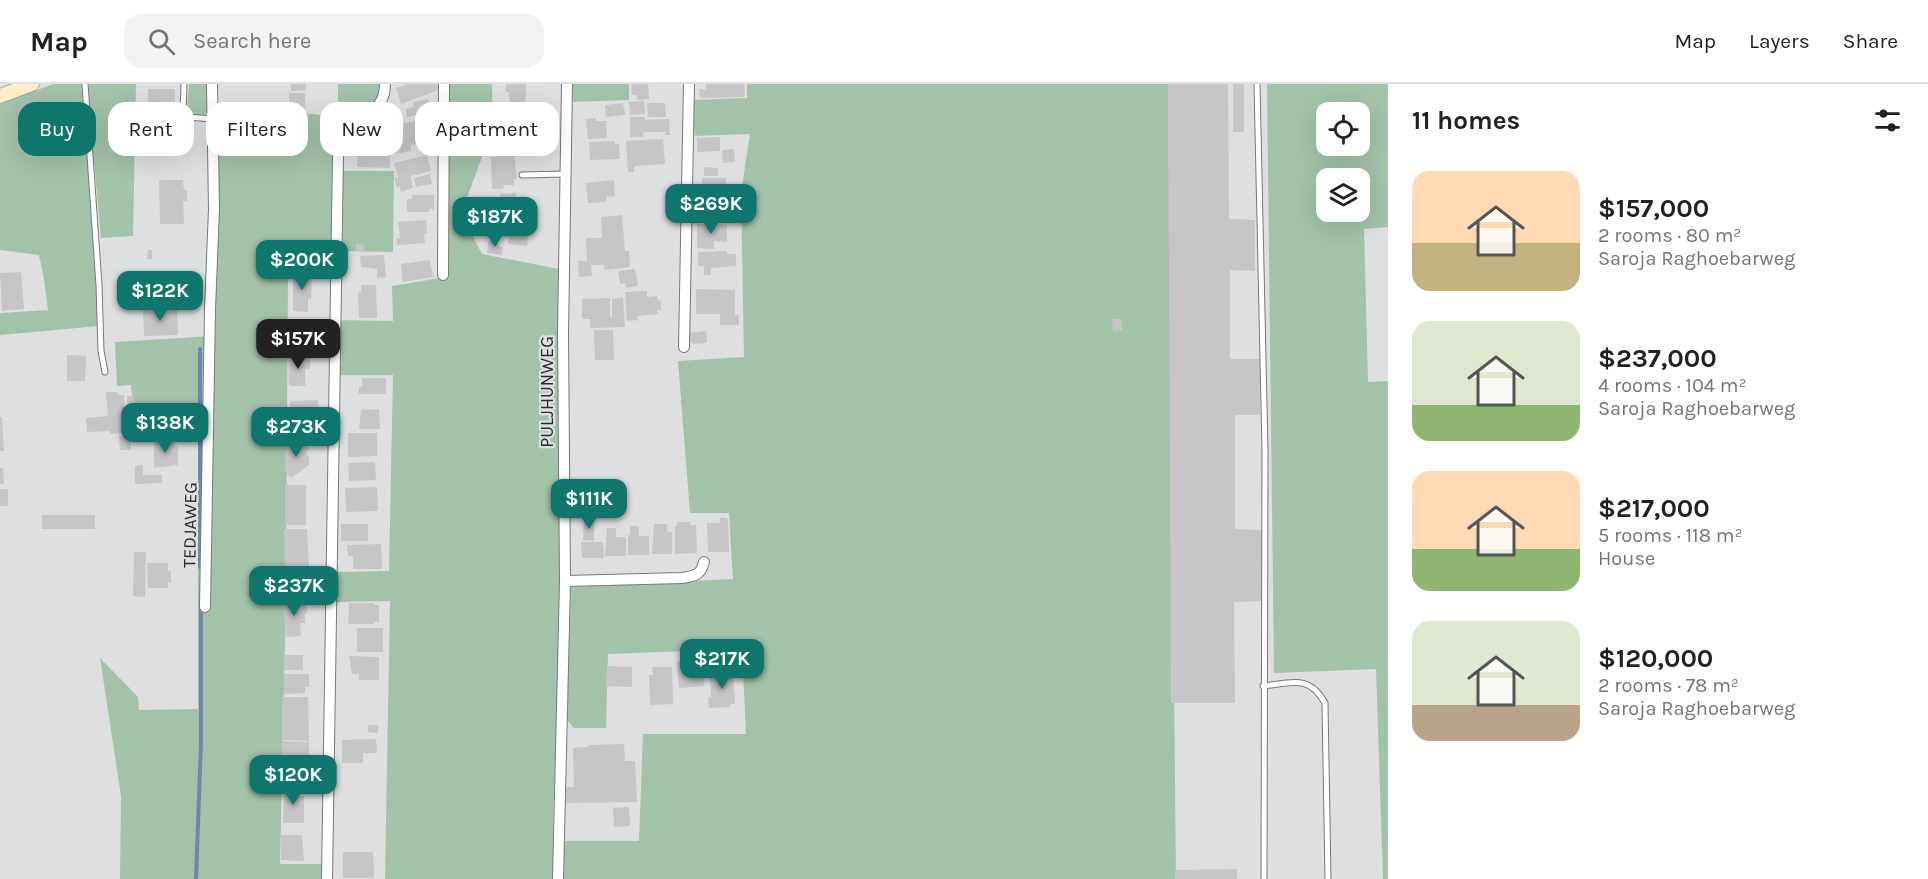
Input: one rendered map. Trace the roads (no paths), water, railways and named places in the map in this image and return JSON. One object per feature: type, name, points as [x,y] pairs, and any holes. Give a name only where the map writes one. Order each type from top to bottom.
[{"type":"street","points":[[0,96],[33,84]]},
{"type":"street","name":"TEDJAWEG","points":[[212,84],[212,102]]},
{"type":"street","points":[[327,879],[338,154],[343,135],[349,126],[381,104],[385,84]]},
{"type":"street","points":[[443,275],[444,84]]},
{"type":"street","name":"PULJHUNWEG","points":[[558,879],[566,581],[563,333],[567,84]]},
{"type":"street","points":[[684,347],[689,84]]},
{"type":"street","name":"TEDJAWEG","points":[[205,608],[214,209],[213,156]]},
{"type":"street","points":[[566,581],[682,578],[696,575],[702,570],[704,561]]},
{"type":"lane","points":[[85,84],[99,285],[101,351],[105,372]]},
{"type":"lane","points":[[184,84],[183,112],[188,117],[206,118]]},
{"type":"lane","points":[[1257,84],[1265,450],[1264,879]]},
{"type":"lane","points":[[522,175],[567,174]]},
{"type":"lane","points":[[1263,686],[1301,682],[1310,684],[1319,691],[1325,703],[1328,879]]},
{"type":"waterway","points":[[200,349],[200,567]]},
{"type":"waterway","points":[[196,879],[201,742],[201,607]]}]
